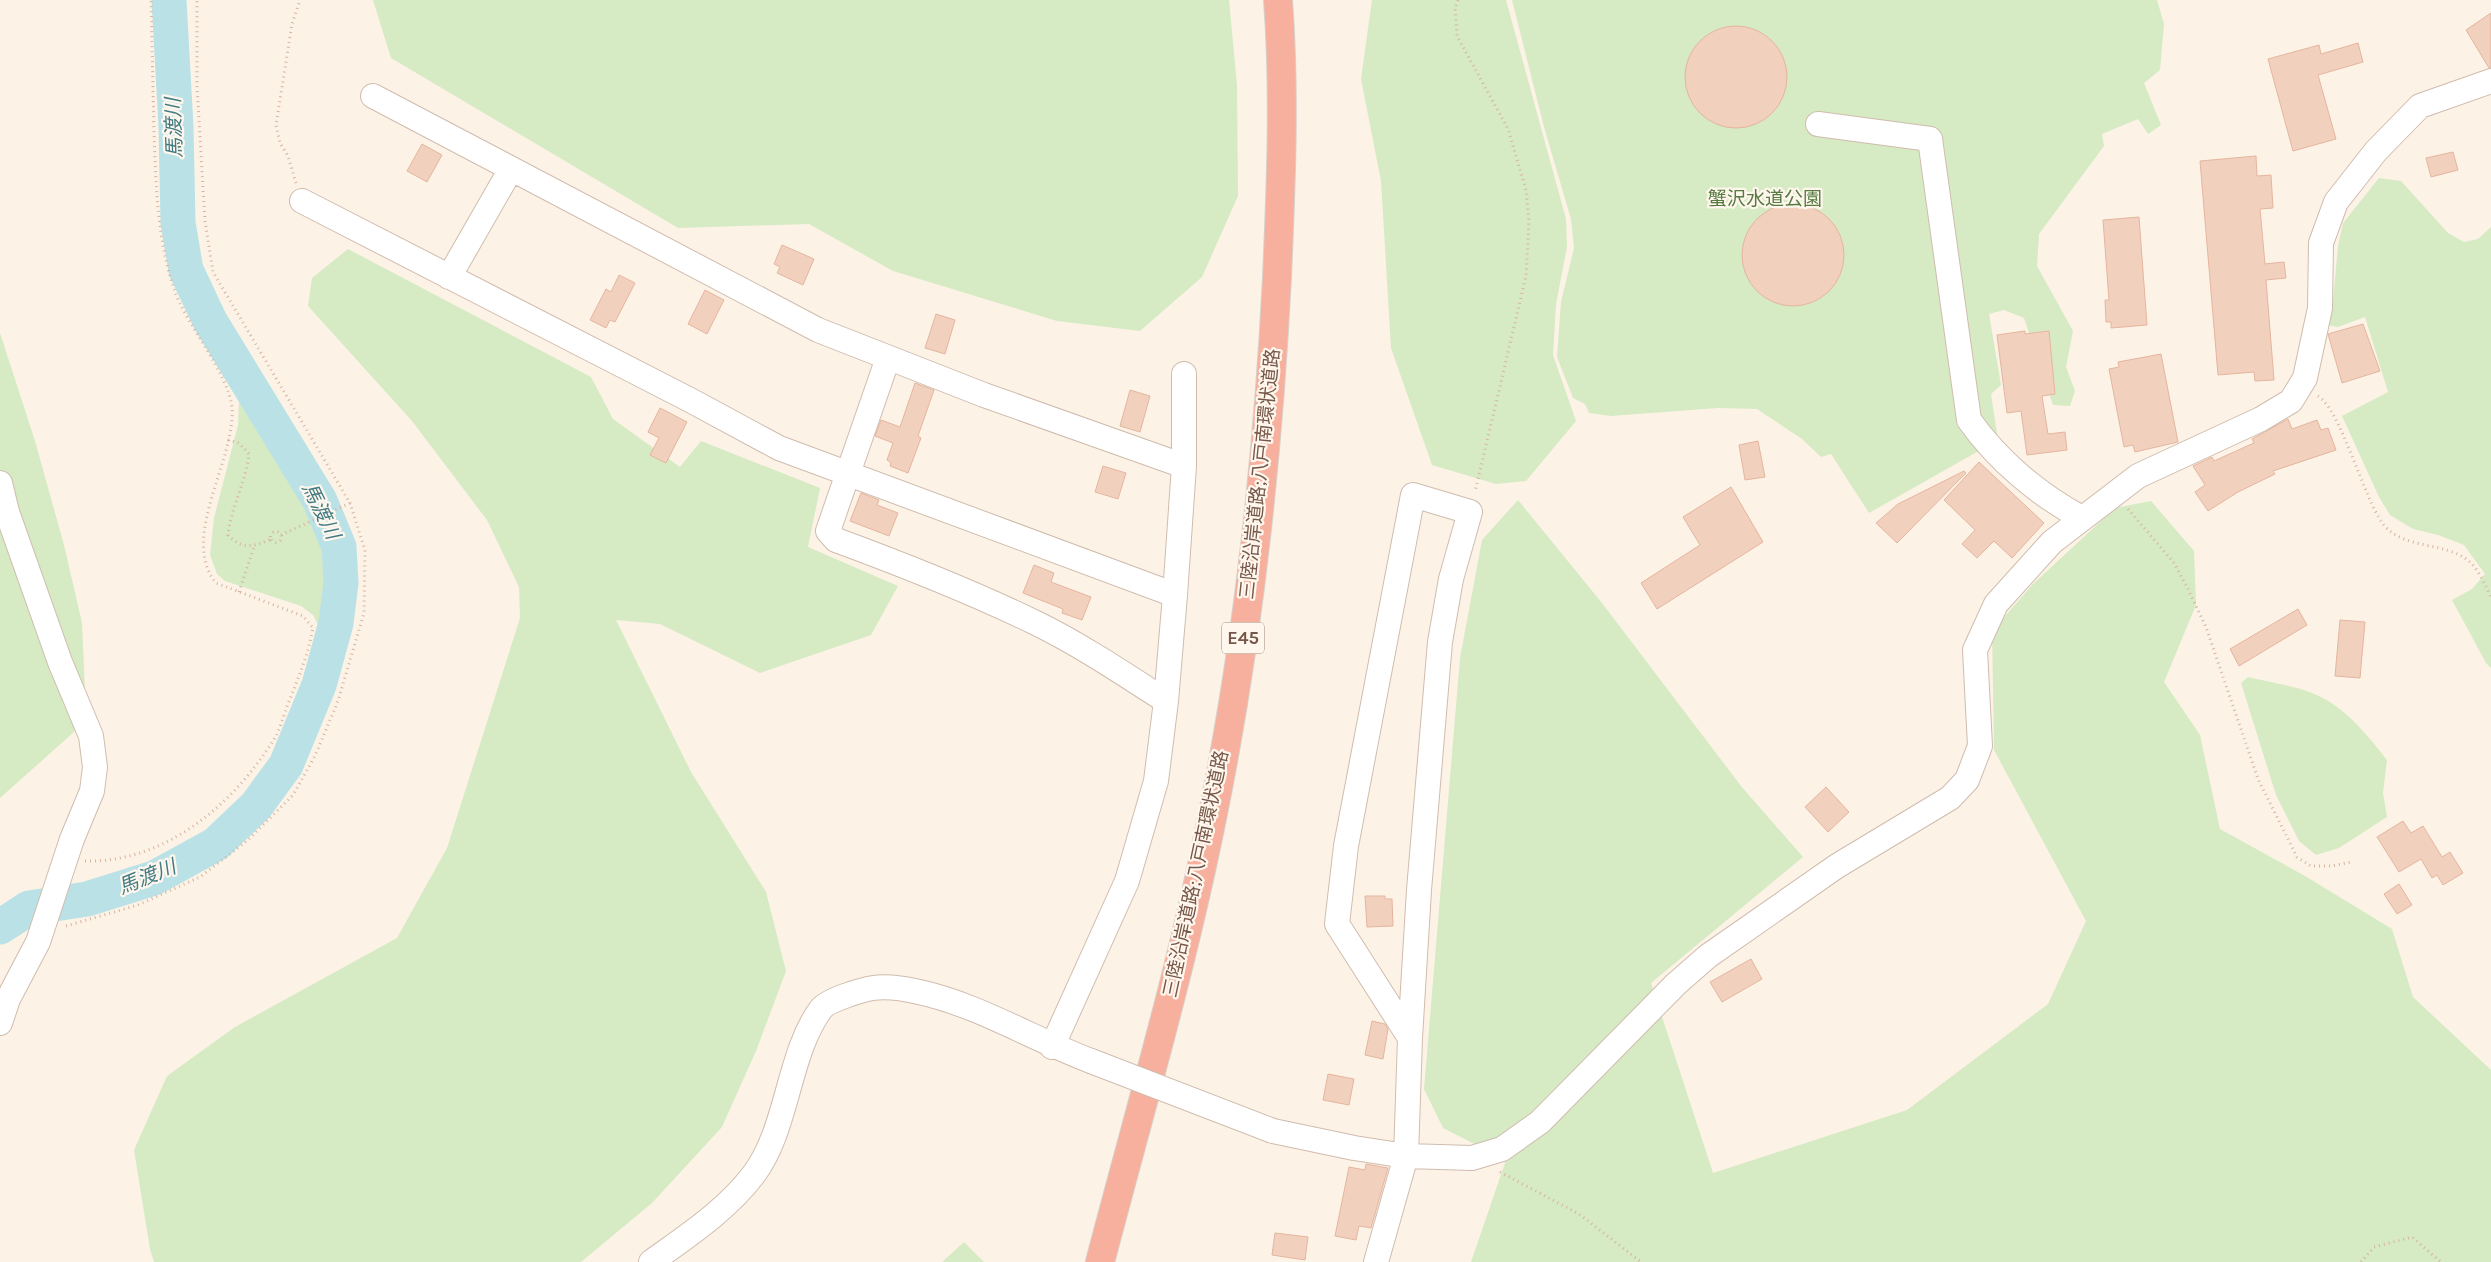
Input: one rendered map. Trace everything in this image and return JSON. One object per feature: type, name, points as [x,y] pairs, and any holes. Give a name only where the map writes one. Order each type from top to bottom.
[{"type":"highway","name":"三陸沿岸道路;八戸南環状道路","points":[[1100,1262],[1180,960],[1213,813],[1242,645],[1260,502],[1272,369],[1280,219],[1281,40],[1278,0]]},
{"type":"street","points":[[651,1262],[733,1199],[755,1173],[771,1144],[806,1040],[822,1008],[843,997],[875,988],[917,991],[952,1001],[1052,1046],[1273,1131],[1406,1156],[1472,1158],[1502,1149],[1540,1122],[1676,984],[1708,956],[1837,866],[1950,798],[1967,780],[1980,746],[1975,650],[1996,604],[2052,542],[2138,476],[2261,419],[2291,401],[2305,378],[2320,308],[2321,242],[2336,202],[2376,151],[2420,106],[2491,80]]},
{"type":"street","points":[[373,96],[818,330],[888,358],[1184,466]]},
{"type":"street","points":[[1818,124],[1930,139],[1969,420],[1985,443],[2052,502],[2082,518]]},
{"type":"street","points":[[449,277],[511,169]]},
{"type":"street","points":[[302,201],[690,400],[779,448],[1176,595]]},
{"type":"street","points":[[888,358],[828,531],[836,540],[932,575],[1037,624],[1095,656],[1166,700]]},
{"type":"street","points":[[1052,1046],[1127,881],[1156,781],[1176,595],[1184,466],[1184,374]]},
{"type":"street","points":[[0,483],[7,512],[60,662],[91,736],[95,767],[92,791],[72,839],[41,931],[8,999],[0,1023]]},
{"type":"street","points":[[1376,1262],[1406,1156],[1410,1038],[1419,880],[1440,642],[1451,579],[1470,512],[1412,495],[1346,846],[1337,924],[1410,1038]]},
{"type":"path","points":[[65,861],[102,862],[142,853],[174,838],[213,814],[245,778],[276,735],[309,649],[313,628],[303,616],[216,582],[208,572],[204,557],[205,529],[228,440],[232,408],[226,387],[174,291],[161,243],[156,199],[151,0]]},
{"type":"path","points":[[41,931],[82,922],[138,905],[200,877],[248,840],[293,795],[315,756],[338,701],[364,613],[365,550],[350,503],[214,272],[204,211],[197,86],[197,0]]},
{"type":"path","points":[[300,0],[292,24],[276,125],[280,143],[288,156],[302,201]]},
{"type":"path","points":[[1458,0],[1455,8],[1457,36],[1508,129],[1526,190],[1529,221],[1526,276],[1470,512]]},
{"type":"path","points":[[2301,385],[2321,398],[2334,415],[2359,476],[2384,525],[2397,535],[2451,550],[2468,560],[2479,574],[2491,597]]},
{"type":"path","points":[[228,440],[239,443],[249,454],[248,467],[230,519],[228,535],[235,543],[254,547],[271,539],[278,542],[281,535],[350,503]]},
{"type":"path","points":[[2115,494],[2174,563],[2188,589],[2206,627],[2258,779],[2298,857],[2311,866],[2332,866],[2351,862]]},
{"type":"path","points":[[271,539],[271,534],[274,532],[277,531],[281,535]]},
{"type":"path","points":[[239,592],[254,547]]},
{"type":"path","points":[[1472,1158],[1579,1214],[1642,1262]]},
{"type":"path","points":[[2361,1262],[2374,1247],[2412,1237],[2441,1262]]},
{"type":"green space","points":[[373,0],[1229,0],[1237,85],[1238,196],[1202,277],[1140,331],[1057,321],[893,271],[809,224],[678,228],[391,58]]},
{"type":"green space","points":[[1372,0],[1506,0],[1566,219],[1567,247],[1556,304],[1553,355],[1576,421],[1526,481],[1496,484],[1432,465],[1391,348],[1381,181],[1361,79]]},
{"type":"green space","name":"蟹沢水道公園","points":[[1512,0],[2157,0],[2164,24],[2160,70],[2144,83],[2161,125],[2148,134],[2138,119],[2102,134],[2104,146],[2039,234],[2037,266],[2073,331],[2066,367],[2075,391],[2070,406],[2053,405],[2024,318],[2004,310],[1989,314],[2001,385],[1991,394],[1998,440],[1869,513],[1831,454],[1821,457],[1802,439],[1757,409],[1718,408],[1611,416],[1589,413],[1585,404],[1573,398],[1557,357],[1561,302],[1574,248],[1571,219],[1544,127]]},
{"type":"green space","points":[[2379,178],[2401,181],[2448,233],[2464,242],[2478,239],[2491,227],[2491,668],[2486,663],[2452,600],[2472,589],[2485,574],[2464,545],[2438,535],[2413,529],[2390,515],[2379,497],[2342,416],[2388,392],[2365,317],[2338,327],[2326,325],[2333,301],[2338,246],[2343,223]]},
{"type":"green space","points":[[348,249],[591,377],[613,419],[680,467],[701,441],[820,488],[808,547],[898,586],[871,635],[760,673],[660,624],[616,620],[691,772],[766,892],[786,971],[756,1051],[722,1127],[652,1203],[581,1262],[154,1262],[150,1249],[134,1150],[167,1076],[235,1027],[397,938],[447,848],[520,618],[519,587],[487,520],[412,421],[308,306],[312,278]]},
{"type":"green space","points":[[0,333],[35,441],[64,545],[82,623],[85,691],[74,732],[0,798]]},
{"type":"green space","points":[[248,400],[312,515],[324,546],[329,577],[325,624],[320,629],[313,615],[301,606],[225,581],[217,574],[210,555],[214,518],[238,425],[239,401]]},
{"type":"green space","points":[[1518,500],[1602,603],[1741,786],[1803,857],[1651,983],[1713,1173],[1907,1110],[2048,1004],[2086,921],[1994,750],[1992,631],[2033,584],[2115,508],[2151,501],[2194,551],[2196,605],[2164,682],[2200,735],[2220,829],[2305,876],[2392,929],[2413,997],[2491,1070],[2491,1262],[1471,1262],[1506,1160],[1443,1128],[1424,1089],[1460,658],[1482,540]]},
{"type":"green space","points":[[2248,677],[2296,688],[2323,698],[2341,710],[2358,726],[2387,760],[2383,793],[2387,817],[2339,848],[2316,855],[2299,841],[2276,795],[2241,683]]},
{"type":"green space","points":[[964,1242],[984,1262],[942,1262]]},
{"type":"building","points":[[2491,13],[2491,68],[2489,68],[2466,30]]},
{"type":"building","points":[[1736,26],[1755,30],[1772,41],[1783,58],[1787,77],[1783,96],[1772,113],[1755,124],[1736,128],[1717,124],[1700,113],[1689,96],[1685,77],[1689,58],[1700,41],[1717,30]]},
{"type":"building","points":[[2358,43],[2363,62],[2318,75],[2336,139],[2293,151],[2268,59],[2319,45],[2321,54]]},
{"type":"building","points":[[422,144],[442,155],[427,182],[407,171]]},
{"type":"building","points":[[2453,152],[2458,170],[2431,177],[2426,158]]},
{"type":"building","points":[[2256,156],[2257,176],[2271,175],[2273,208],[2260,209],[2265,264],[2284,262],[2286,278],[2266,280],[2274,380],[2255,381],[2254,372],[2218,375],[2200,161]]},
{"type":"building","points":[[1793,204],[1812,208],[1829,219],[1840,236],[1844,255],[1840,274],[1829,291],[1812,302],[1793,306],[1774,302],[1757,291],[1746,274],[1742,255],[1746,236],[1757,219],[1774,208]]},
{"type":"building","points":[[2139,217],[2147,325],[2111,328],[2111,322],[2106,322],[2105,300],[2109,300],[2103,220]]},
{"type":"building","points":[[782,245],[814,259],[803,285],[777,273],[780,267],[774,264]]},
{"type":"building","points":[[619,275],[635,283],[615,322],[610,320],[606,328],[590,320],[606,289],[611,292]]},
{"type":"building","points":[[705,290],[724,300],[707,334],[688,324]]},
{"type":"building","points":[[936,314],[955,320],[945,354],[925,348]]},
{"type":"building","points":[[2363,324],[2380,371],[2342,383],[2328,334]]},
{"type":"building","points":[[2025,331],[2025,334],[2049,331],[2055,394],[2042,396],[2048,434],[2065,432],[2067,450],[2027,455],[2021,411],[2007,413],[1997,335]]},
{"type":"building","points":[[2161,354],[2178,442],[2135,452],[2133,445],[2124,447],[2109,369],[2119,367],[2118,362]]},
{"type":"building","points":[[915,383],[934,390],[918,436],[921,438],[908,473],[890,466],[891,463],[887,460],[893,443],[875,436],[881,420],[900,427]]},
{"type":"building","points":[[1130,390],[1150,396],[1140,432],[1120,426]]},
{"type":"building","points":[[660,408],[687,422],[666,463],[650,455],[659,438],[648,432]]},
{"type":"building","points":[[2288,419],[2292,429],[2317,420],[2321,430],[2328,428],[2336,450],[2273,471],[2275,474],[2238,492],[2208,511],[2195,492],[2205,485],[2193,466],[2212,457],[2214,461],[2254,443],[2252,439]]},
{"type":"building","points":[[1758,441],[1765,477],[1745,480],[1739,445]]},
{"type":"building","points":[[1979,462],[2044,523],[2012,558],[1994,541],[1977,558],[1962,544],[1975,530],[1944,500]]},
{"type":"building","points":[[1103,466],[1126,473],[1118,499],[1095,492]]},
{"type":"building","points":[[1964,471],[1966,473],[1897,543],[1876,523],[1898,504]]},
{"type":"building","points":[[1731,487],[1763,542],[1657,609],[1641,583],[1700,545],[1683,517]]},
{"type":"building","points":[[861,493],[879,500],[877,505],[898,513],[889,536],[850,521]]},
{"type":"building","points":[[1034,565],[1054,573],[1051,582],[1091,597],[1082,620],[1062,613],[1063,609],[1023,593]]},
{"type":"building","points":[[2298,609],[2307,625],[2239,666],[2230,649]]},
{"type":"building","points":[[2340,620],[2365,622],[2360,678],[2335,676]]},
{"type":"building","points":[[1826,787],[1849,812],[1828,832],[1805,807]]},
{"type":"building","points":[[2403,821],[2411,833],[2423,826],[2442,857],[2450,852],[2463,873],[2443,885],[2437,875],[2432,878],[2421,859],[2399,872],[2377,837]]},
{"type":"building","points":[[2399,884],[2412,905],[2397,914],[2384,894]]},
{"type":"building","points":[[1365,896],[1385,896],[1385,899],[1392,899],[1393,926],[1367,927]]},
{"type":"building","points":[[1751,959],[1762,979],[1722,1002],[1710,982]]},
{"type":"building","points":[[1372,1021],[1385,1024],[1388,1029],[1383,1059],[1365,1055]]},
{"type":"building","points":[[1328,1074],[1354,1079],[1349,1105],[1323,1100]]},
{"type":"building","points":[[1366,1164],[1388,1168],[1371,1228],[1359,1226],[1356,1240],[1335,1236],[1349,1167],[1365,1170]]},
{"type":"building","points":[[1275,1233],[1308,1237],[1305,1260],[1272,1255]]},
{"type":"waterway","name":"馬渡川","points":[[0,927],[29,908],[87,899],[154,878],[216,844],[256,806],[286,765],[319,685],[336,623],[341,583],[339,547],[320,501],[210,321],[186,270],[178,223],[176,127],[169,0]]}]
